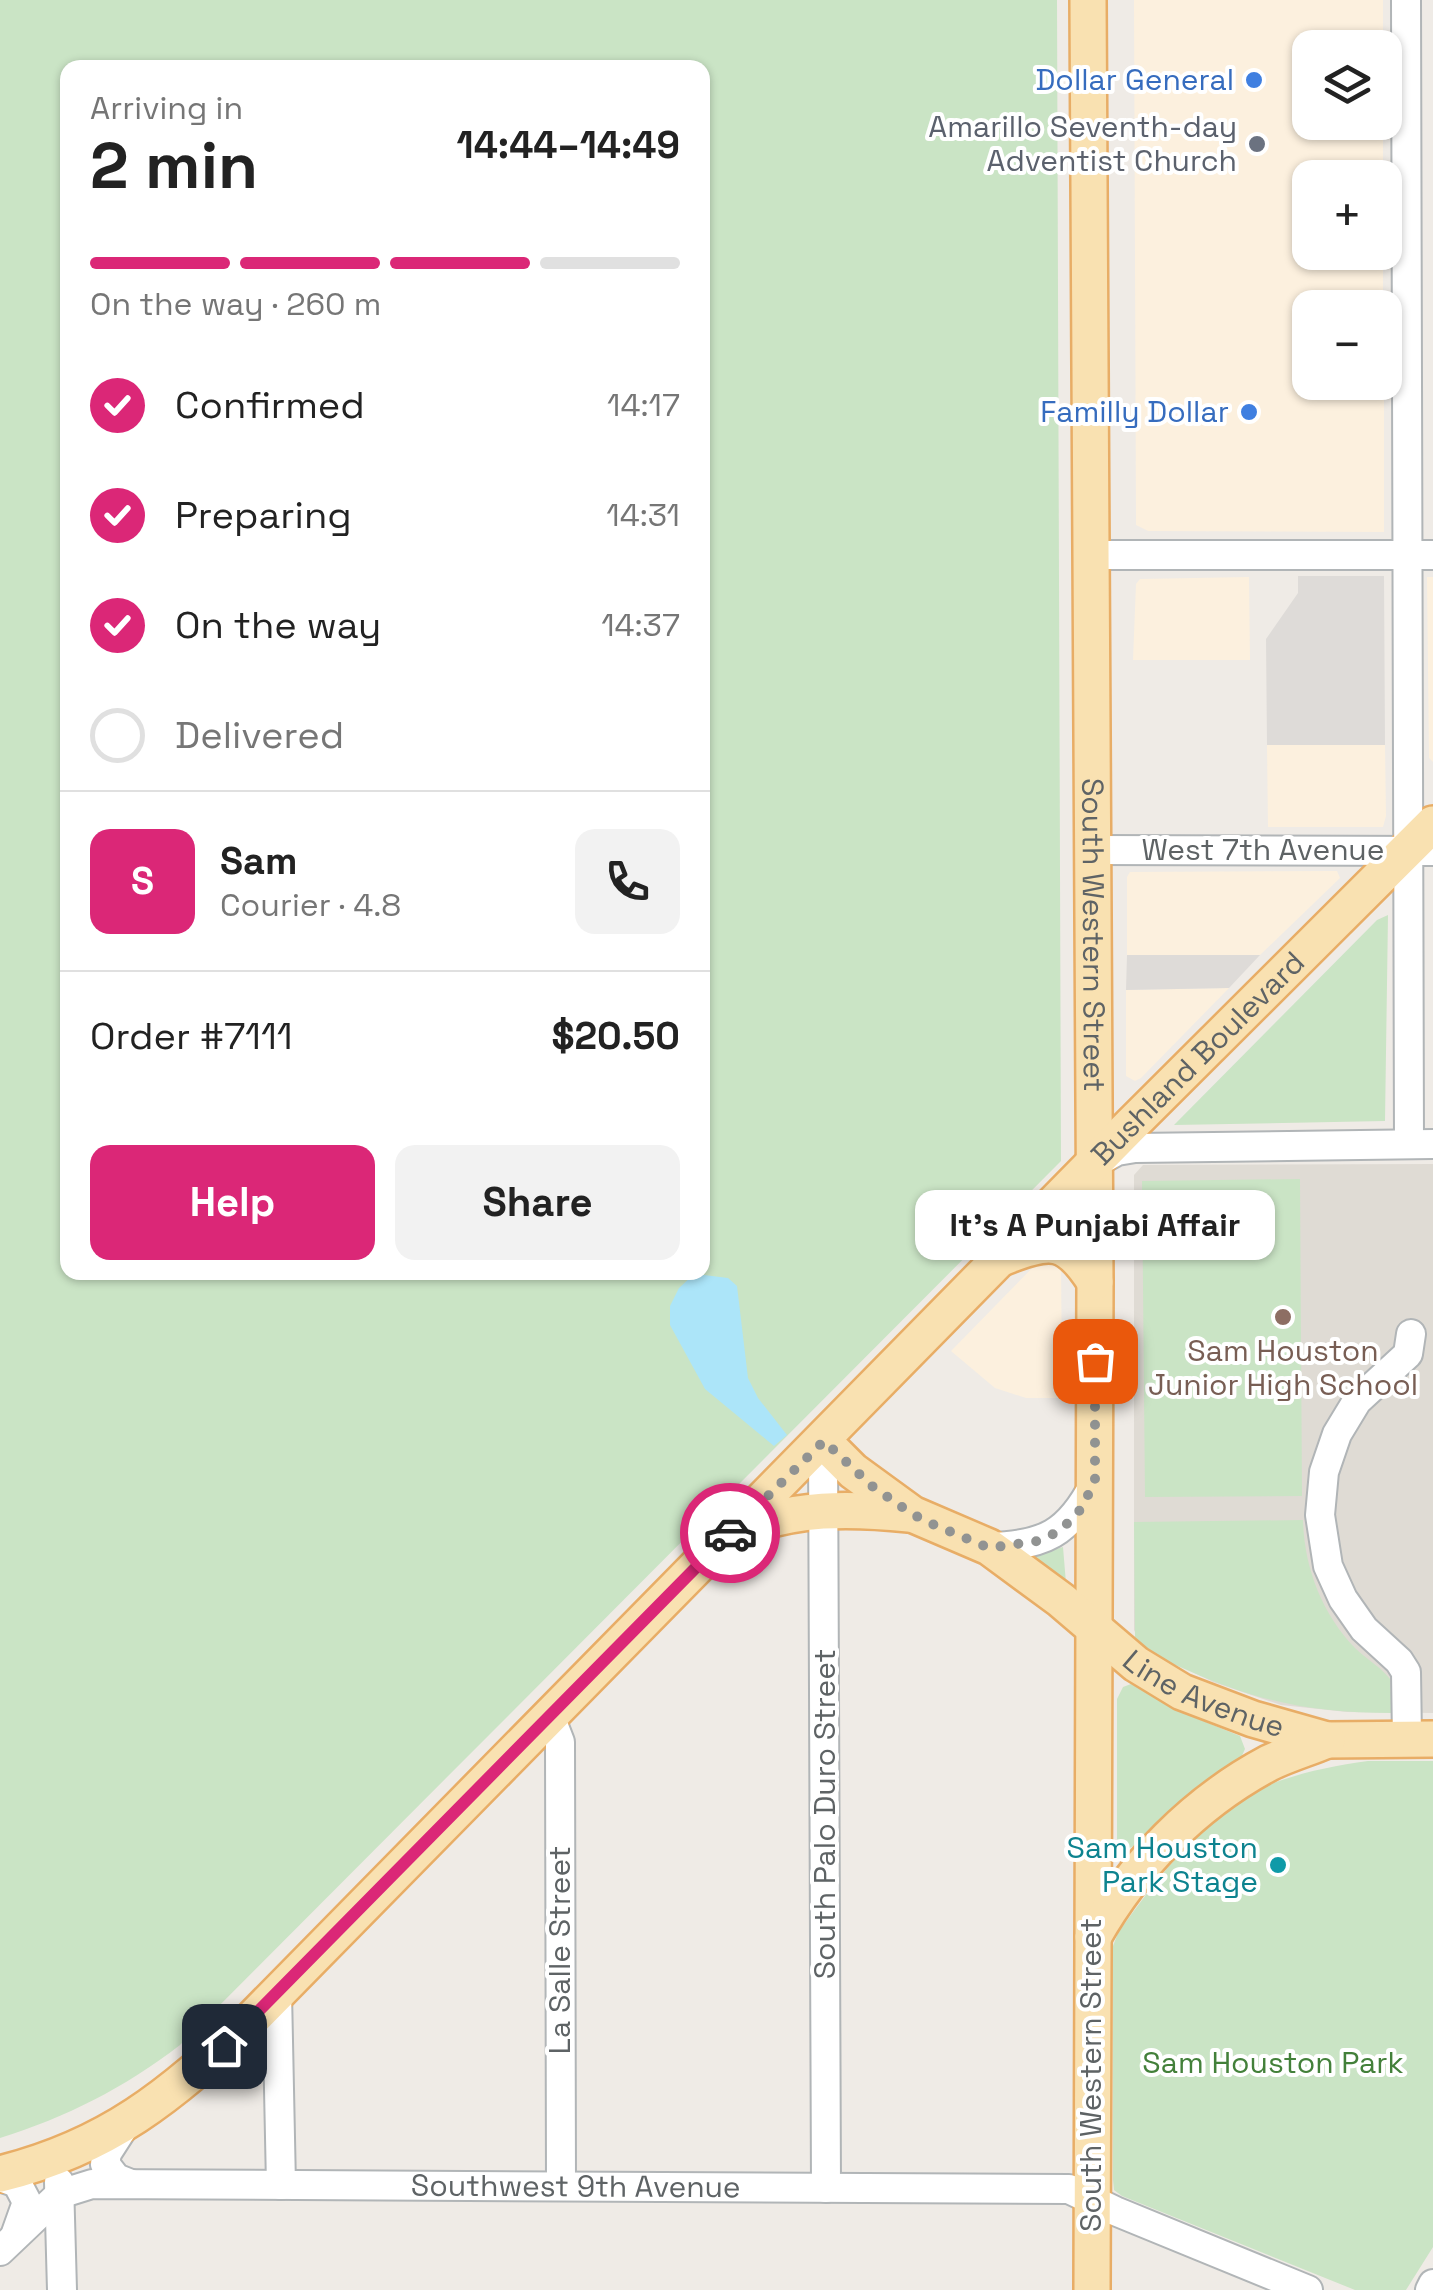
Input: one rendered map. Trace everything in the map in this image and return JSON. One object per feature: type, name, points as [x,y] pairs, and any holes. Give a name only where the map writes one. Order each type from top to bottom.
[{"type":"main road","name":"South Western Street","points":[[1088,0],[1095,1282],[1092,2290]]},
{"type":"main road","name":"Bushland Boulevard","points":[[58,2179],[198,2070],[278,1993],[1094,1163],[1420,851],[1433,824]]},
{"type":"main road","points":[[1003,1257],[1029,1247],[1058,1244],[1080,1258],[1095,1282]]},
{"type":"main road","points":[[824,1441],[853,1470],[912,1514]]},
{"type":"main road","points":[[729,1534],[780,1517],[824,1510],[912,1514]]},
{"type":"main road","name":"Line Avenue","points":[[912,1514],[989,1548],[1055,1596],[1144,1670],[1182,1692],[1252,1720],[1327,1740],[1420,1739]]},
{"type":"main road","name":"Line Avenue","points":[[1091,1940],[1129,1880],[1185,1822],[1270,1763],[1327,1740]]},
{"type":"main road","name":"Southwest 9th Avenue","points":[[6,2178],[58,2179]]},
{"type":"street","points":[[1094,1163],[1134,1148],[1421,1144],[1420,262],[1406,0]]},
{"type":"street","points":[[1090,555],[1421,556]]},
{"type":"street","name":"West 7th Avenue","points":[[1093,850],[1420,851]]},
{"type":"street","points":[[1411,1334],[1408,1354],[1357,1401],[1336,1434],[1324,1472],[1320,1515],[1328,1566],[1343,1599],[1364,1629],[1406,1672],[1420,1739]]},
{"type":"street","name":"South Palo Duro Street","points":[[824,1441],[826,2188]]},
{"type":"street","points":[[989,1548],[1038,1541],[1060,1531],[1080,1510],[1095,1482]]},
{"type":"street","name":"La Salle Street","points":[[550,1716],[560,1742],[561,2185]]},
{"type":"street","points":[[278,1993],[281,2184]]},
{"type":"street","points":[[124,2126],[106,2153],[105,2164],[116,2178],[131,2184]]},
{"type":"street","points":[[6,2178],[26,2202],[7,2244]]},
{"type":"street","points":[[58,2179],[62,2290]]},
{"type":"street","name":"Southwest 9th Avenue","points":[[58,2179],[92,2184],[1070,2189],[1308,2290]]},
{"type":"street","name":"Bushland Boulevard","points":[[7,2244],[58,2179]]},
{"type":"shaded area","points":[[1134,0],[1383,0],[1383,30],[1292,30],[1292,140],[1383,140],[1383,160],[1292,160],[1292,270],[1383,270],[1383,290],[1292,290],[1292,400],[1384,400],[1384,532],[1148,531],[1136,525]]},
{"type":"shaded area","points":[[1298,576],[1384,576],[1385,745],[1267,745],[1266,639],[1298,593]]},
{"type":"shaded area","points":[[1249,577],[1250,660],[1133,660],[1136,584],[1140,579]]},
{"type":"shaded area","points":[[1427,577],[1433,577],[1433,762],[1429,758]]},
{"type":"shaded area","points":[[1267,745],[1385,745],[1383,827],[1268,827]]},
{"type":"shaded area","points":[[1337,871],[1340,878],[1260,955],[1127,955],[1130,872]]},
{"type":"shaded area","points":[[1127,955],[1260,955],[1229,988],[1126,990]]},
{"type":"shaded area","points":[[1229,988],[1141,1078],[1135,1081],[1126,1076],[1126,990]]},
{"type":"shaded area","name":"Sam Houston Junior High School","points":[[1433,1164],[1433,1713],[1347,1712],[1281,1705],[1213,1682],[1148,1650],[1134,1630],[1134,1175],[1143,1165]]},
{"type":"shaded area","points":[[1041,1259],[1061,1267],[1062,1373],[1058,1375],[1058,1398],[1026,1398],[995,1388],[951,1351]]},
{"type":"green space","points":[[0,0],[1057,0],[1061,1161],[180,2045],[138,2075],[49,2121],[0,2138]]},
{"type":"green space","points":[[1388,915],[1385,1121],[1174,1125],[1377,920]]},
{"type":"green space","points":[[1300,1179],[1302,1496],[1145,1497],[1142,1181]]},
{"type":"green space","points":[[1303,1520],[1311,1572],[1324,1605],[1343,1635],[1390,1679],[1392,1713],[1311,1708],[1263,1698],[1173,1664],[1135,1637],[1134,1522]]},
{"type":"green space","points":[[1063,1547],[1066,1583],[1028,1557]]},
{"type":"green space","points":[[1131,1684],[1191,1716],[1240,1736],[1245,1749],[1240,1760],[1193,1790],[1138,1844],[1127,1849],[1117,1840],[1117,1699],[1123,1687]]},
{"type":"green space","name":"Sam Houston Park","points":[[1368,1761],[1433,1761],[1433,2247],[1406,2290],[1355,2290],[1122,2196],[1114,2190],[1113,2180],[1113,1946],[1118,1933],[1188,1845],[1230,1808],[1279,1781]]},
{"type":"water","points":[[710,1276],[728,1278],[737,1286],[748,1378],[758,1398],[787,1435],[774,1446],[705,1389],[670,1325],[670,1306],[688,1280],[710,1280]]},
{"type":"way so far","points":[[730,1533],[824,1441],[872,1486],[912,1514],[989,1548],[1014,1547],[1060,1531],[1080,1510],[1095,1482],[1095,1361]]},
{"type":"place","name":"Dollar General","points":[[1254,80]]},
{"type":"place","name":"Amarillo Seventh-day Adventist Church","points":[[1257,144]]},
{"type":"place","name":"Familly Dollar","points":[[1249,412]]},
{"type":"place","name":"Sam Houston Junior High School","points":[[1283,1317]]},
{"type":"place","name":"It's A Punjabi Affair","points":[[1095,1361]]},
{"type":"place","name":"Sam Houston Park Stage","points":[[1278,1865]]},
{"type":"route","points":[[224,2046],[730,1533]]}]
